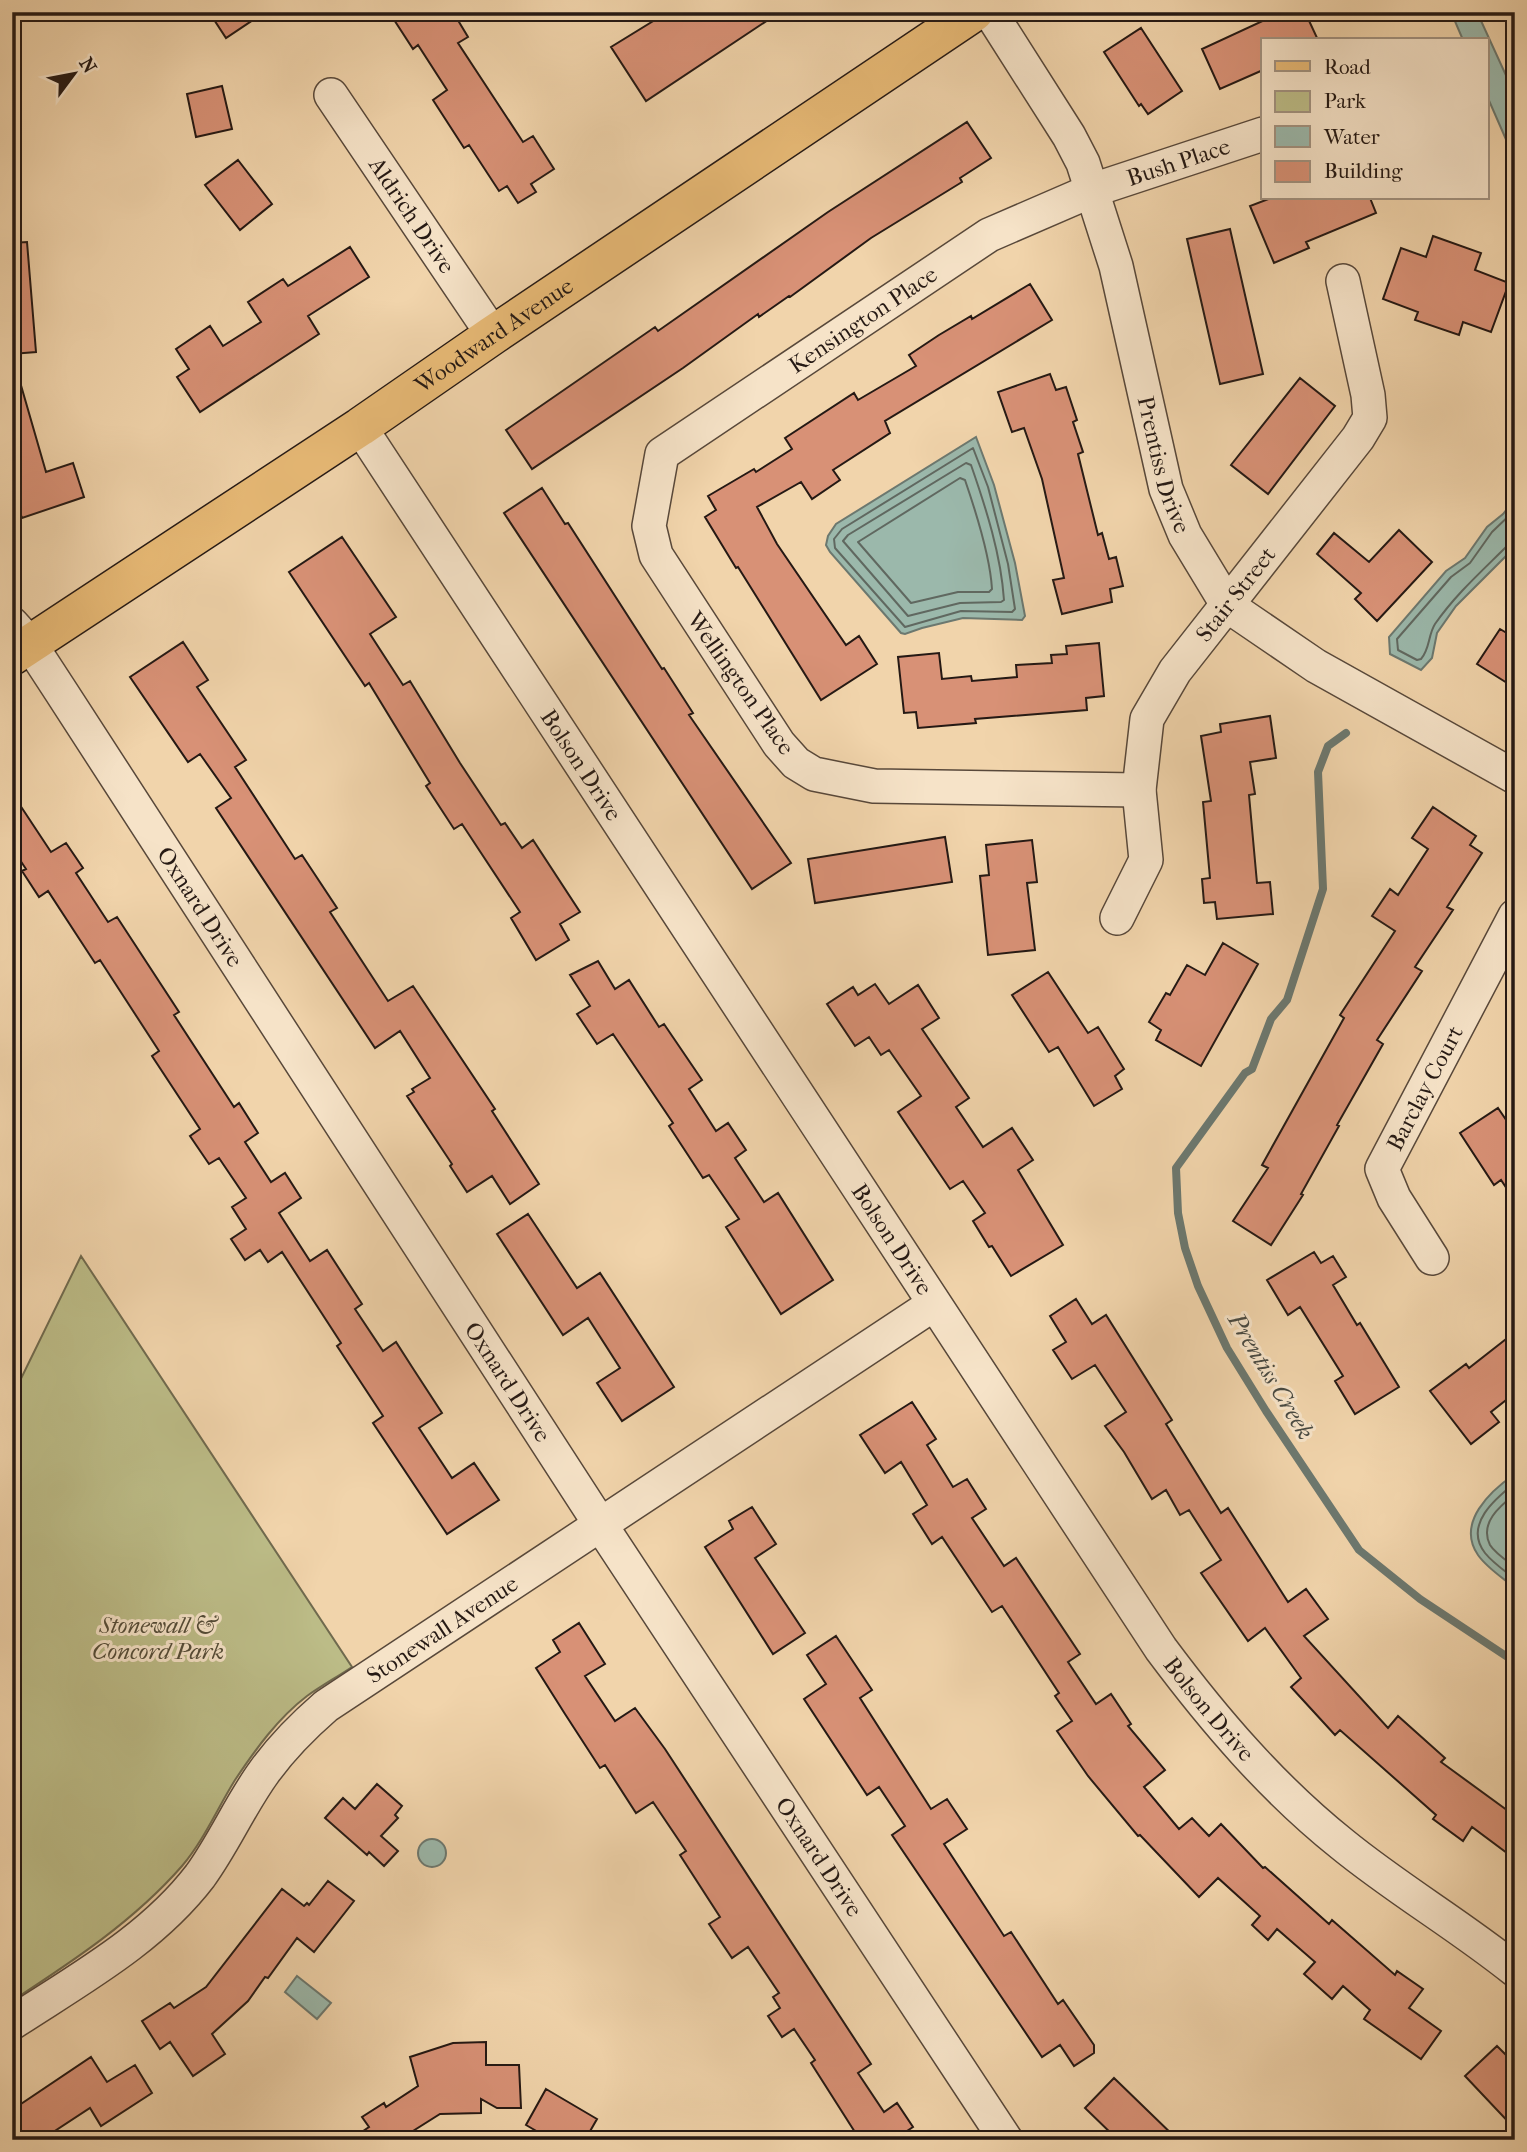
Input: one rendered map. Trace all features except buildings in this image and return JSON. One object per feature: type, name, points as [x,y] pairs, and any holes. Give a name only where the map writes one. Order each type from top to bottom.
[{"type":"main road","name":"Woodward Avenue","points":[[18,641],[360,427],[974,12]]},
{"type":"street","name":"Prentiss Drive","points":[[990,12],[1069,136],[1083,163],[1116,265],[1166,489],[1185,535],[1228,606],[1316,666],[1515,777]]},
{"type":"street","name":"Aldrich Drive","points":[[331,95],[493,335]]},
{"type":"street","name":"Bush Place","points":[[1093,190],[1261,135]]},
{"type":"street","name":"Kensington Place","points":[[658,476],[662,454],[989,234],[1093,190]]},
{"type":"street","name":"Stair Street","points":[[1117,918],[1146,860],[1139,790],[1147,719],[1175,671],[1358,438],[1370,418],[1368,395],[1343,281]]},
{"type":"street","name":"Bolson Drive","points":[[360,427],[1161,1648],[1234,1741],[1291,1800],[1341,1844],[1515,1970]]},
{"type":"street","name":"Wellington Place","points":[[658,476],[649,526],[656,555],[779,744],[796,763],[814,774],[874,786],[1139,790]]},
{"type":"street","name":"Oxnard Drive","points":[[18,641],[1006,2140]]},
{"type":"street","name":"Barclay Court","points":[[1432,1258],[1394,1198],[1382,1169],[1515,916]]},
{"type":"street","name":"Stonewall Avenue","points":[[12,2023],[113,1957],[142,1936],[171,1909],[199,1877],[264,1772],[284,1747],[326,1706],[933,1304]]},
{"type":"green space","name":"Stonewall & Concord Park","points":[[81,1256],[352,1667],[307,1696],[277,1724],[235,1780],[190,1856],[144,1905],[58,1971],[12,2001],[12,1397]]},
{"type":"water","points":[[1451,12],[1477,12],[1515,95],[1515,160],[1488,98],[1488,38],[1462,38]]},
{"type":"water","points":[[976,437],[994,485],[1015,563],[1025,616],[1022,620],[963,618],[901,633],[830,552],[826,545],[828,536],[836,524]]},
{"type":"water","points":[[1515,499],[1515,547],[1456,606],[1437,633],[1432,658],[1421,670],[1390,654],[1389,637],[1446,571],[1465,558],[1487,527],[1503,514]]},
{"type":"water","points":[[1515,1474],[1515,1588],[1490,1569],[1478,1555],[1472,1543],[1471,1531],[1479,1509],[1496,1489]]},
{"type":"water","points":[[432,1839],[442,1843],[446,1853],[442,1863],[432,1867],[422,1863],[418,1853],[422,1843]]},
{"type":"water","points":[[297,1976],[331,2003],[317,2019],[285,1992]]},
{"type":"waterway","name":"Prentiss Creek","points":[[1346,733],[1328,746],[1318,772],[1323,889],[1287,1000],[1271,1019],[1252,1069],[1245,1073],[1176,1168],[1178,1213],[1185,1248],[1198,1286],[1227,1348],[1359,1550],[1420,1599],[1515,1662]]}]
